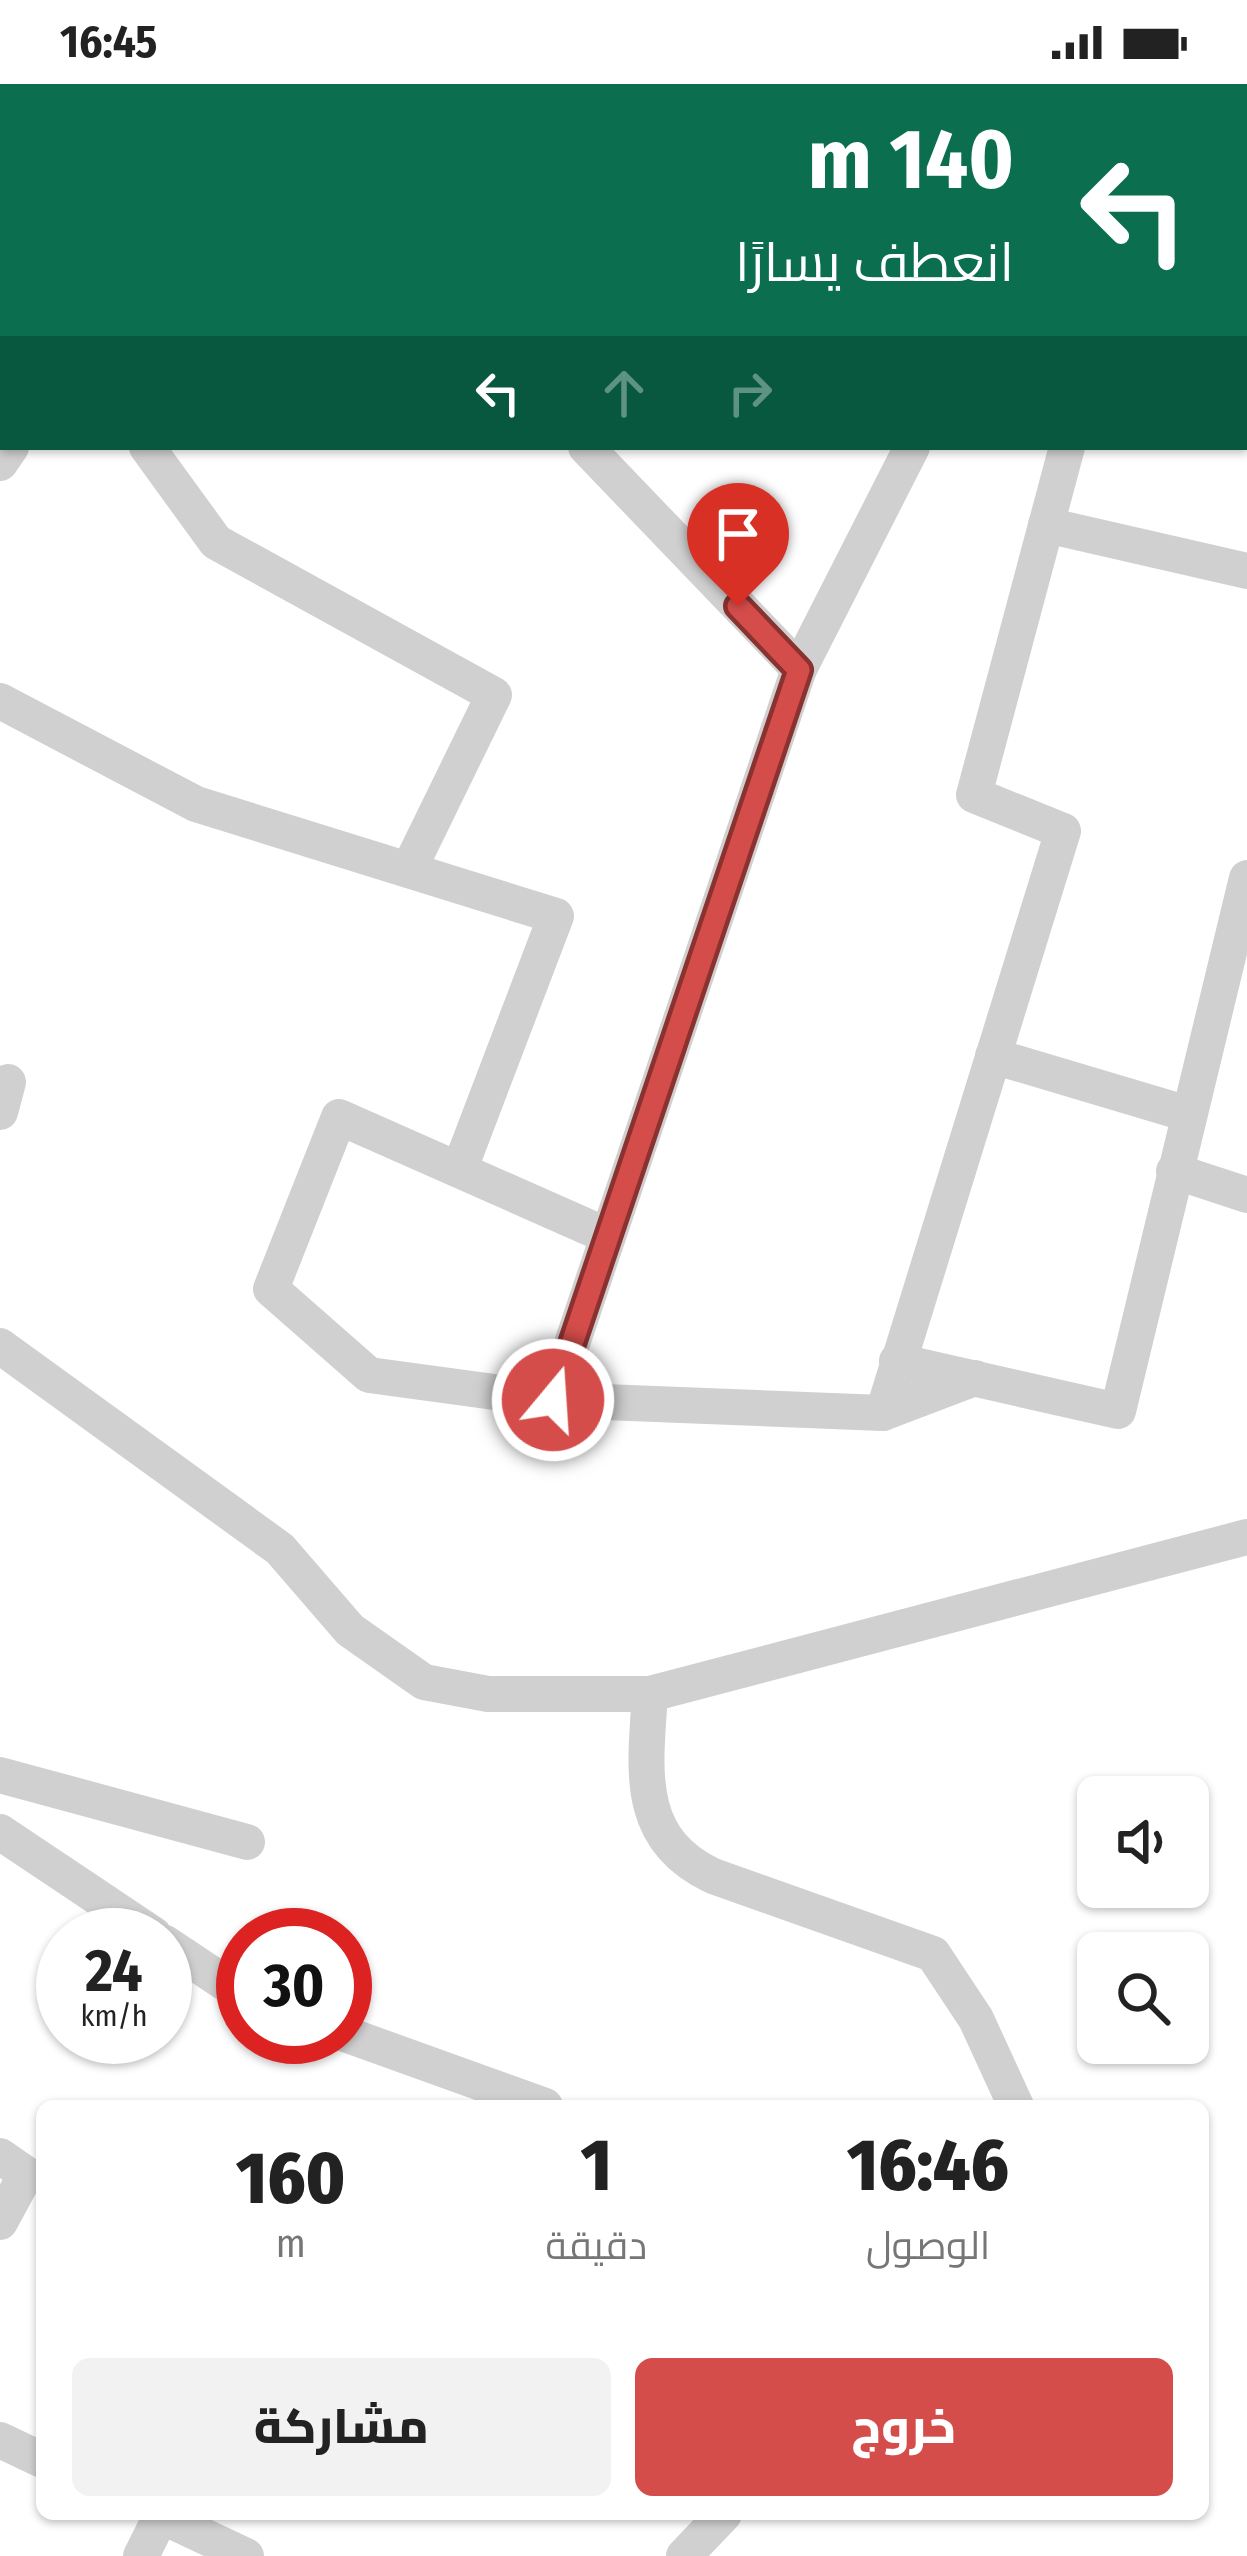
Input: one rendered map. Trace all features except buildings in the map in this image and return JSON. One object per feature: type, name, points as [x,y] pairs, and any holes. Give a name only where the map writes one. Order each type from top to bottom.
[{"type":"street","points":[[149,450],[216,542],[494,695],[410,867]]},
{"type":"street","points":[[589,450],[799,670]]},
{"type":"street","points":[[553,1400],[799,670],[910,450]]},
{"type":"street","points":[[883,1413],[1063,831],[974,795],[1066,450]]},
{"type":"street","points":[[1046,525],[1247,571]]},
{"type":"street","points":[[0,701],[196,804],[556,916],[460,1168]]},
{"type":"street","points":[[897,1361],[1118,1411],[1247,878]]},
{"type":"street","points":[[993,1056],[1188,1114]]},
{"type":"street","points":[[608,1236],[339,1117],[271,1289],[369,1375],[553,1400],[883,1413],[975,1378]]},
{"type":"street","points":[[1174,1171],[1247,1195]]},
{"type":"street","points":[[0,1346],[280,1550],[350,1630],[424,1682],[488,1694],[650,1694],[1247,1537]]},
{"type":"street","points":[[650,1694],[648,1772],[661,1839],[682,1862],[713,1876],[933,1954],[976,2019],[1013,2100]]},
{"type":"street","points":[[0,1775],[247,1842]]},
{"type":"street","points":[[0,1832],[114,1908]]},
{"type":"street","points":[[372,2044],[527,2100]]},
{"type":"street","points":[[0,2222],[23,2171]]},
{"type":"street","points":[[0,2440],[36,2457]]},
{"type":"street","points":[[141,2556],[157,2520]]},
{"type":"street","points":[[170,2520],[246,2556]]},
{"type":"street","points":[[684,2556],[711,2520]]},
{"type":"route","points":[[553,1400],[799,670],[738,606]]}]
